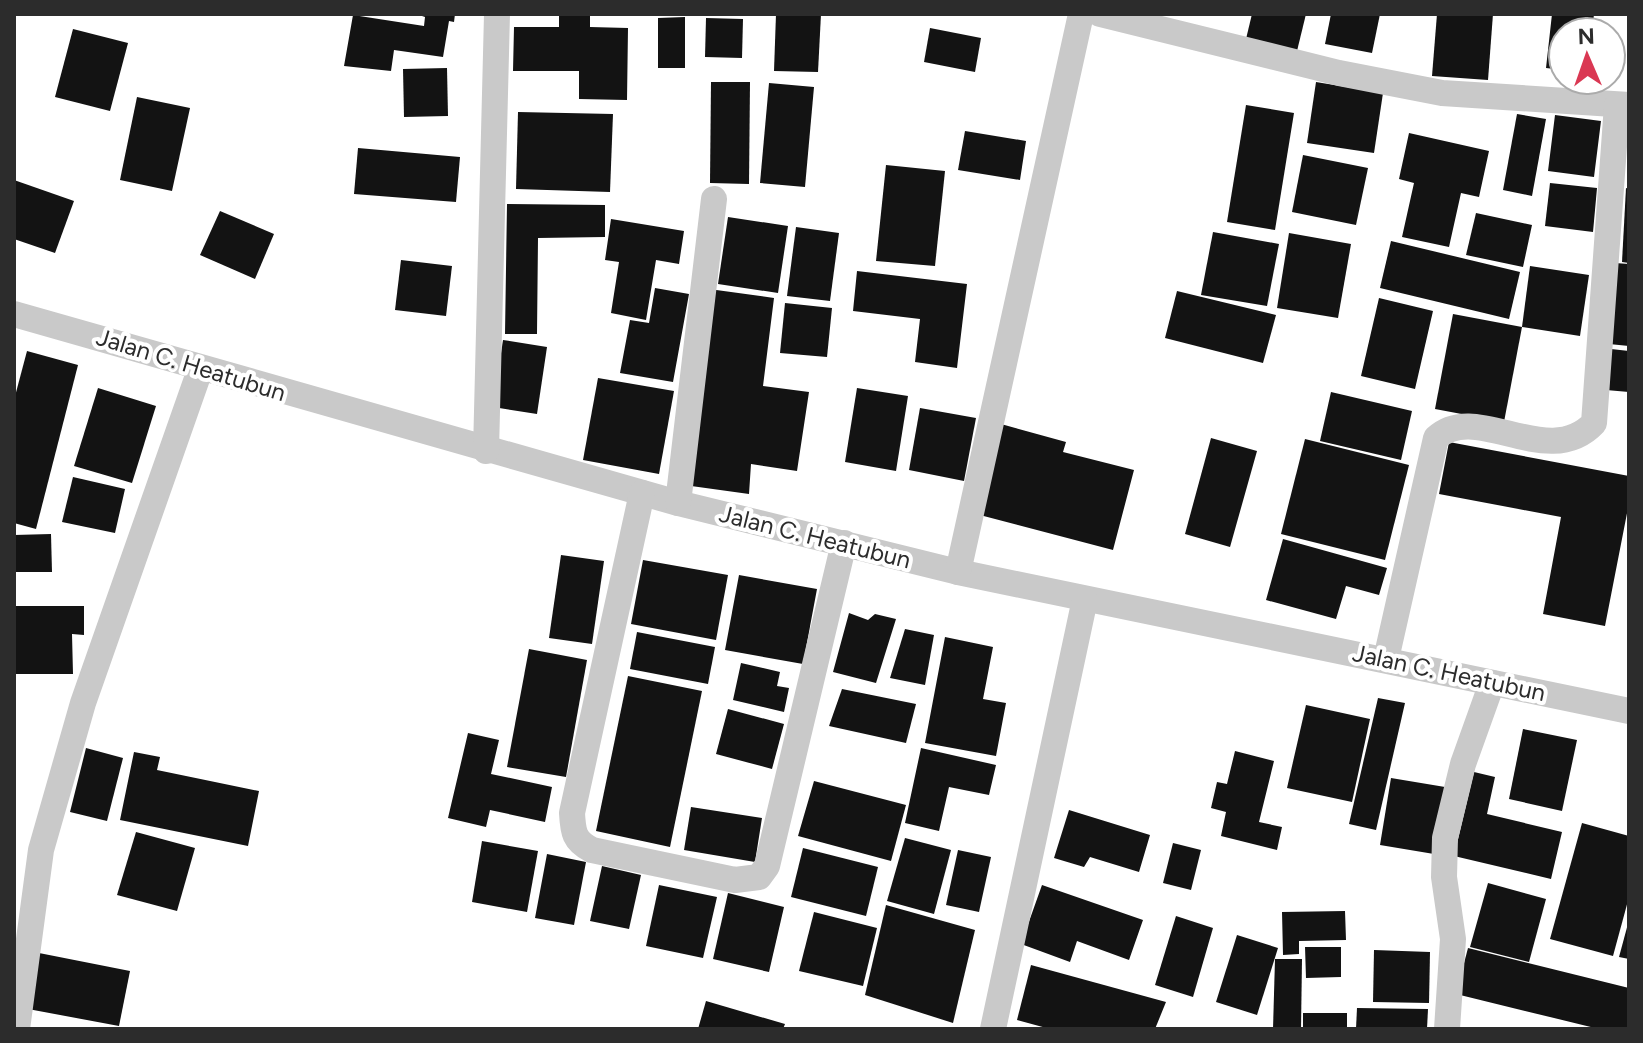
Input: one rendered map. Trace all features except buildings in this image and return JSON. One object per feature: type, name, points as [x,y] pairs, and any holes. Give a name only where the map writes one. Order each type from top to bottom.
[{"type":"street","points":[[486,451],[497,14]]},
{"type":"street","points":[[958,572],[1081,14]]},
{"type":"street","points":[[1100,14],[1339,73],[1442,93],[1623,105],[1594,423],[1585,432],[1555,441],[1467,426],[1452,426],[1436,438],[1386,659]]},
{"type":"street","points":[[678,503],[714,199]]},
{"type":"street","name":"Jalan C. Heatubun","points":[[14,314],[486,451],[678,503],[958,572],[1629,711]]},
{"type":"street","points":[[17,1029],[45,835],[83,703],[200,370]]},
{"type":"street","points":[[642,493],[572,813],[573,832],[579,844],[592,850],[735,880],[759,877],[767,866],[844,543]]},
{"type":"street","points":[[993,1029],[1085,599]]},
{"type":"street","points":[[1447,1029],[1453,939],[1444,877],[1445,838],[1463,764],[1492,683]]}]
